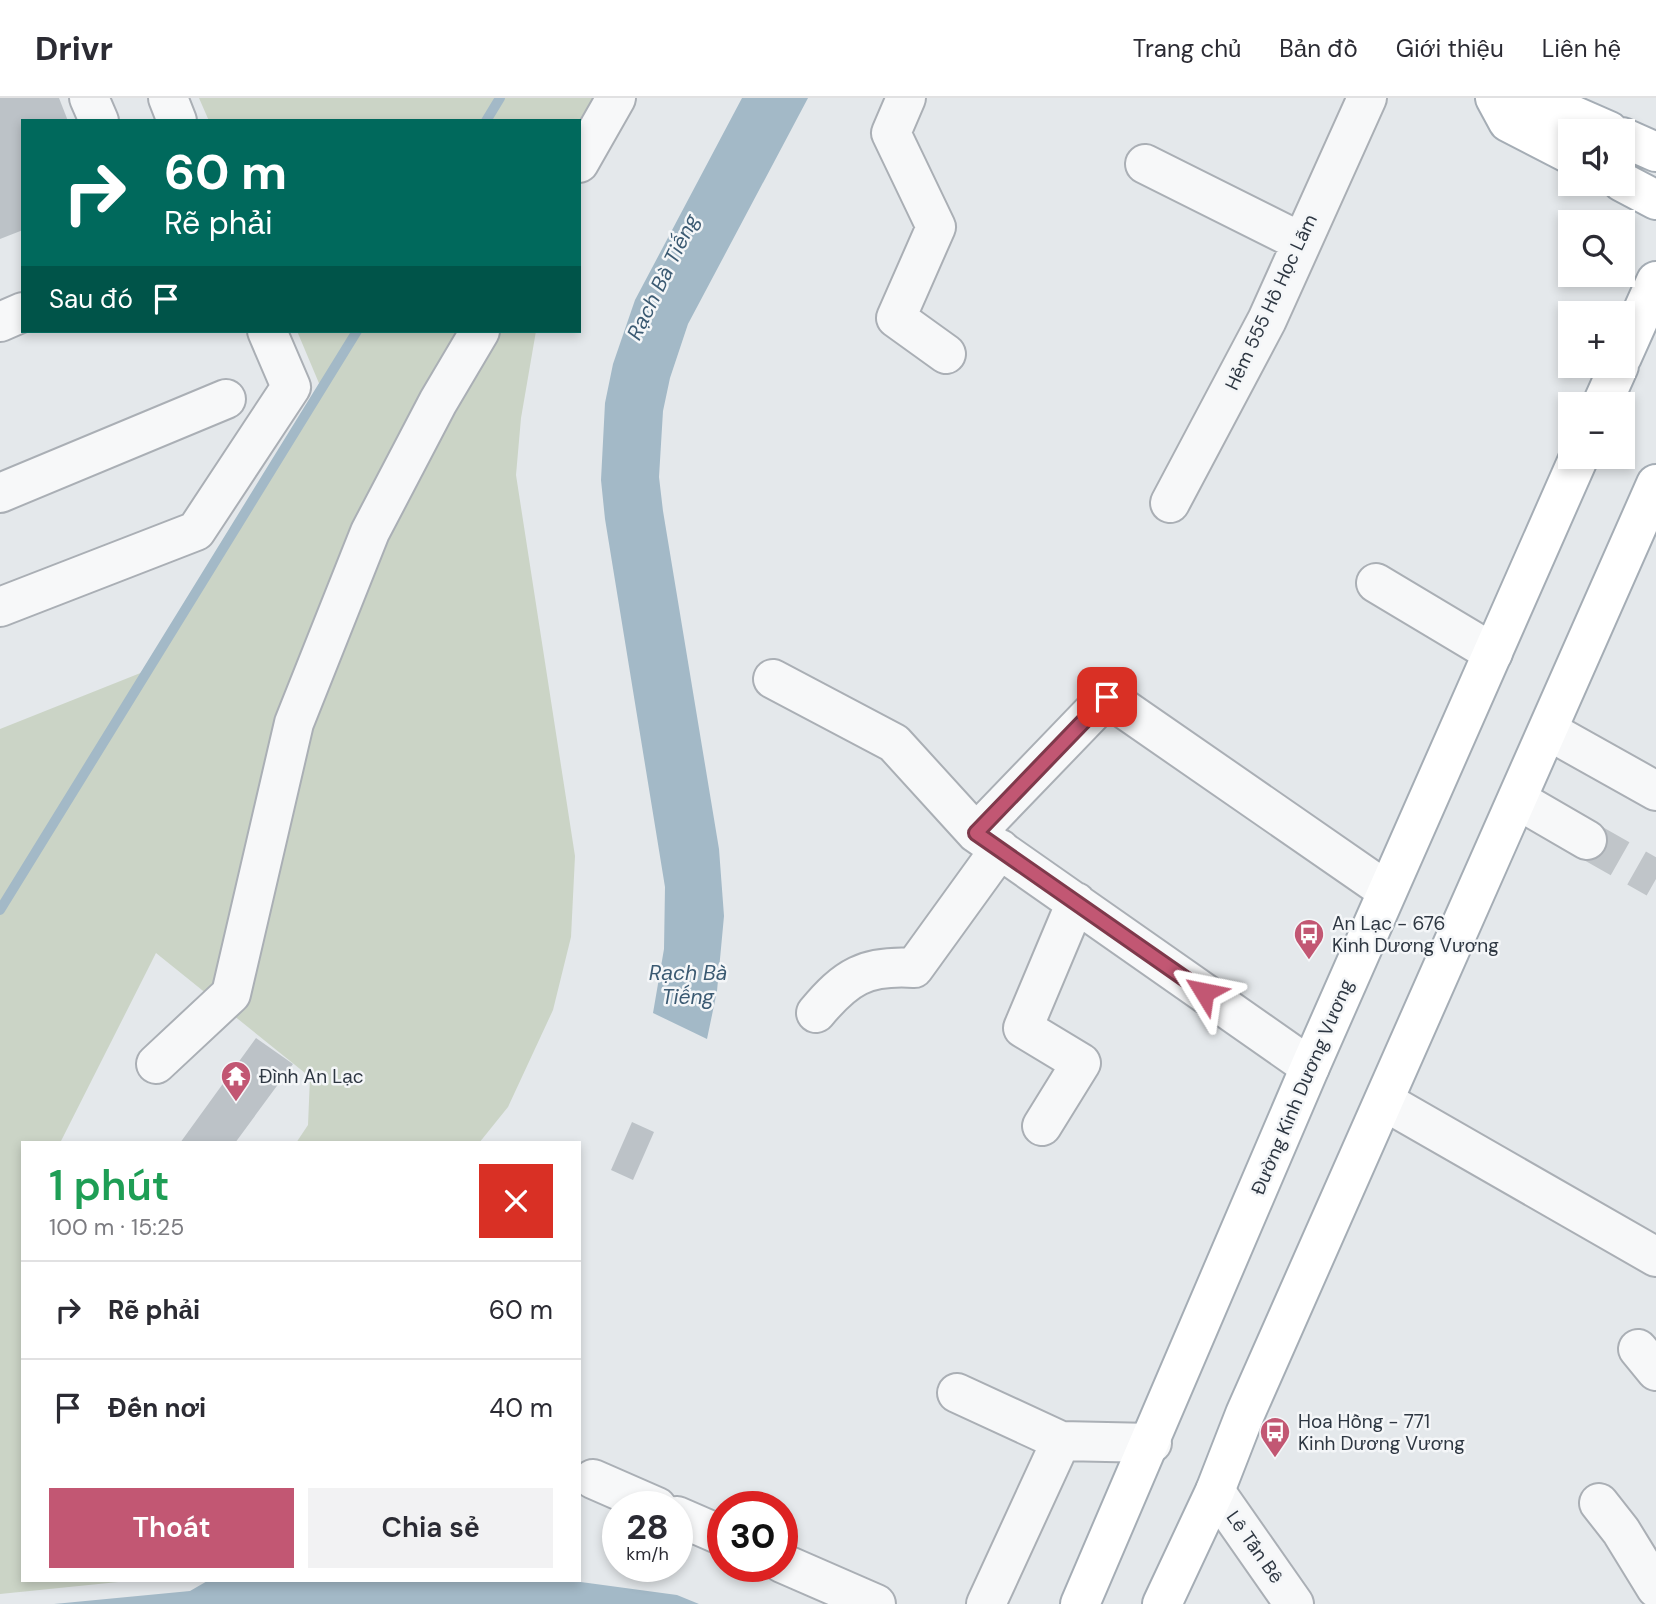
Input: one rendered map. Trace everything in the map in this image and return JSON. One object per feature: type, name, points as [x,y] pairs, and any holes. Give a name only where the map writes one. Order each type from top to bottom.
[{"type":"main road","points":[[1495,98],[1508,122],[1558,148]]},
{"type":"main road","points":[[1534,98],[1582,119]]},
{"type":"main road","points":[[1635,143],[1656,152]]},
{"type":"main road","points":[[1635,189],[1656,200]]},
{"type":"main road","points":[[1635,329],[1656,281]]},
{"type":"main road","name":"Đường Kinh Dương Vương","points":[[1080,1604],[1152,1443],[1310,1067],[1574,469]]},
{"type":"main road","points":[[1162,1604],[1215,1491],[1245,1414],[1655,487]]},
{"type":"street","points":[[89,98],[98,119]]},
{"type":"street","points":[[167,98],[176,119]]},
{"type":"street","points":[[581,159],[616,98]]},
{"type":"street","points":[[906,98],[891,133],[936,227],[897,318],[946,354]]},
{"type":"street","name":"Hẻm 555 Hồ Học Lãm","points":[[1170,503],[1267,320],[1367,98]]},
{"type":"street","points":[[1145,164],[1301,242]]},
{"type":"street","points":[[0,322],[21,313]]},
{"type":"street","points":[[0,607],[196,531],[291,387],[268,333]]},
{"type":"street","points":[[156,1064],[231,994],[294,723],[370,532],[438,402],[479,333]]},
{"type":"street","points":[[0,493],[226,399]]},
{"type":"street","points":[[1376,583],[1493,653]]},
{"type":"street","points":[[773,679],[894,743],[988,841],[1310,1067]]},
{"type":"street","points":[[816,1013],[838,986],[862,974],[892,967],[914,968],[988,841],[1107,697],[1387,891]]},
{"type":"street","points":[[1549,731],[1656,791]]},
{"type":"street","points":[[1518,800],[1587,840]]},
{"type":"street","points":[[1042,1126],[1081,1063],[1024,1028],[1076,902]]},
{"type":"street","points":[[1384,1101],[1656,1257]]},
{"type":"street","points":[[957,1393],[1061,1441],[1152,1443]]},
{"type":"street","points":[[986,1604],[1061,1441]]},
{"type":"street","points":[[593,1479],[620,1491]]},
{"type":"street","name":"Lê Tấn Bê","points":[[1215,1491],[1294,1604]]},
{"type":"street","points":[[1599,1503],[1621,1531],[1656,1588]]},
{"type":"street","points":[[798,1570],[876,1604]]},
{"type":"green space","points":[[199,98],[624,98],[581,176],[581,119],[208,119]]},
{"type":"green space","points":[[298,333],[536,333],[521,418],[516,475],[575,856],[571,937],[553,1010],[508,1107],[481,1141],[297,1141],[308,1125],[310,1077],[156,953],[61,1141],[21,1141],[21,1582],[118,1582],[0,1594],[0,729],[148,670],[321,388]]},
{"type":"water","name":"Rạch Bà Tiếng","points":[[742,98],[808,98],[688,324],[670,378],[663,411],[659,477],[719,849],[724,916],[717,991],[707,1039],[653,1013],[664,949],[665,887],[605,519],[601,480],[605,403],[613,364],[635,300]]},
{"type":"water","points":[[206,1582],[581,1582],[677,1595],[699,1604],[54,1604],[190,1591]]},
{"type":"building","points":[[0,98],[59,98],[67,119],[21,119],[21,231],[0,239]]},
{"type":"building","name":"Đình An Lạc","points":[[256,1038],[293,1064],[236,1141],[181,1141]]},
{"type":"building","points":[[632,1122],[654,1132],[633,1180],[611,1170]]},
{"type":"waterway","points":[[487,119],[500,98]]},
{"type":"waterway","points":[[0,910],[356,333]]},
{"type":"tunnel","points":[[1587,840],[1656,879]]},
{"type":"place","name":"An Lạc - 676 Kinh Dương Vương","points":[[1309,961]]},
{"type":"place","name":"Đình An Lạc","points":[[236,1103]]},
{"type":"place","name":"Hoa Hồng - 771 Kinh Dương Vương","points":[[1275,1459]]},
{"type":"route","points":[[1107,697],[976,833],[1204,992]]}]
